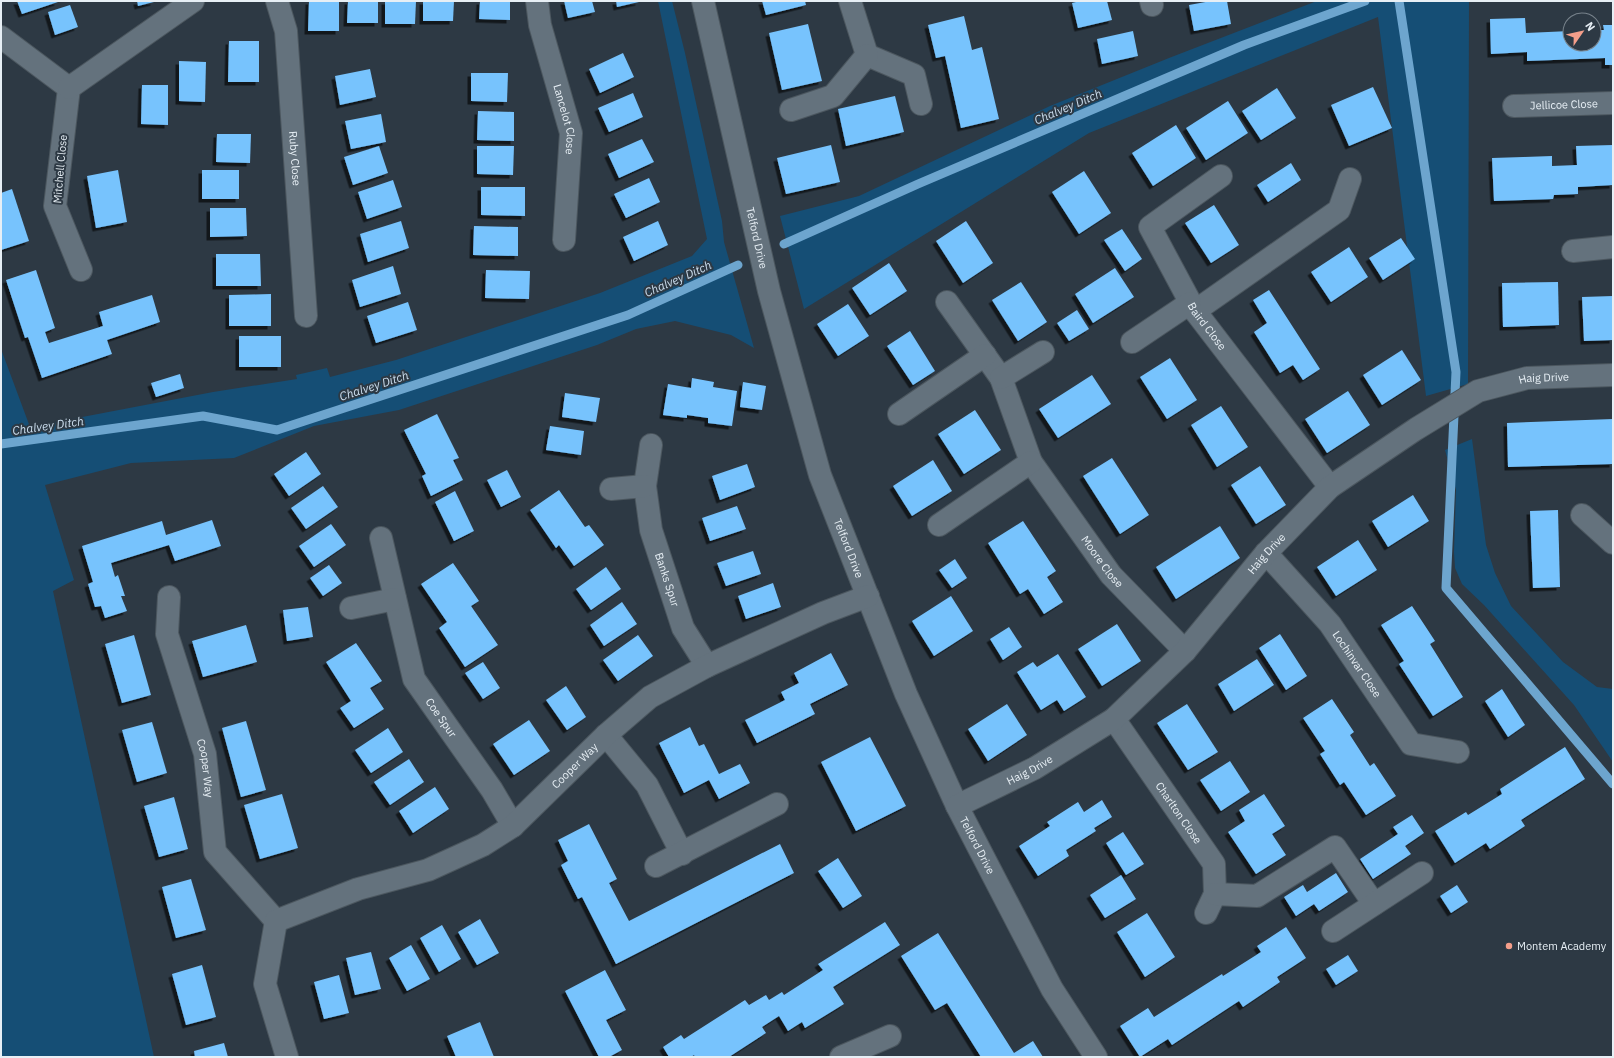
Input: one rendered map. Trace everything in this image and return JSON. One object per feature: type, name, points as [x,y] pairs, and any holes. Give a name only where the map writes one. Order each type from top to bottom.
[{"type":"street","points":[[1,38],[69,88],[193,1]]},
{"type":"street","name":"Ruby Close","points":[[277,1],[286,31],[306,316]]},
{"type":"street","name":"Lancelot Close","points":[[537,1],[540,25],[571,133],[564,240]]},
{"type":"street","name":"Telford Drive","points":[[704,1],[769,291],[820,475],[906,694],[957,806],[1052,989],[1096,1057]]},
{"type":"street","points":[[850,1],[866,55]]},
{"type":"street","points":[[866,55],[914,75],[921,104]]},
{"type":"street","points":[[791,110],[833,96],[866,55]]},
{"type":"street","name":"Mitchell Close","points":[[69,88],[55,206],[81,270]]},
{"type":"street","name":"Jellicoe Close","points":[[1514,106],[1613,103]]},
{"type":"street","name":"Baird Close","points":[[1221,176],[1150,227],[1193,307],[1330,487]]},
{"type":"street","points":[[1132,342],[1193,307],[1338,210],[1350,179]]},
{"type":"street","points":[[1572,251],[1613,247]]},
{"type":"street","name":"Moore Close","points":[[947,302],[1001,378],[1031,462],[1110,575],[1184,651]]},
{"type":"street","points":[[1001,378],[1043,352]]},
{"type":"street","points":[[899,414],[984,354]]},
{"type":"street","name":"Haig Drive","points":[[957,806],[1035,768],[1114,719],[1184,651],[1266,553],[1330,487],[1416,429],[1478,391],[1527,378],[1613,375]]},
{"type":"street","name":"Banks Spur","points":[[651,445],[644,486],[651,530],[683,628],[707,666]]},
{"type":"street","points":[[940,525],[1031,462]]},
{"type":"street","points":[[611,489],[644,486]]},
{"type":"street","points":[[1582,515],[1613,543]]},
{"type":"street","name":"Coe Spur","points":[[381,538],[414,679],[492,790],[513,826]]},
{"type":"street","name":"Lochinvar Close","points":[[1266,553],[1330,624],[1411,744],[1458,752]]},
{"type":"street","name":"Cooper Way","points":[[169,597],[167,634],[205,754],[215,852],[276,921],[358,889],[428,870],[483,845],[513,826],[606,735],[650,697],[707,666],[823,613],[868,596]]},
{"type":"street","points":[[351,608],[395,599]]},
{"type":"street","name":"Charlton Close","points":[[1114,719],[1214,864],[1211,904],[1257,896],[1335,847],[1374,904]]},
{"type":"street","points":[[606,735],[647,785],[682,854]]},
{"type":"street","points":[[656,866],[777,804]]},
{"type":"street","points":[[1332,931],[1422,873]]},
{"type":"street","points":[[276,921],[265,984],[287,1057]]},
{"type":"street","points":[[841,1057],[890,1036]]},
{"type":"shaded area","points":[[658,1],[672,1],[722,221],[724,242],[754,348],[731,335],[675,321],[636,329],[597,345],[399,410],[314,426],[234,458],[131,463],[45,485],[74,580],[53,591],[154,1057],[1,1057],[1,349],[30,427],[213,392],[297,379],[296,375],[327,368],[330,377],[396,360],[600,293],[692,256],[707,239]]},
{"type":"shaded area","points":[[1317,1],[1469,1],[1468,384],[1426,396],[1378,17],[1089,133],[804,309],[780,216],[859,196],[1050,106]]},
{"type":"shaded area","points":[[1472,439],[1486,545],[1495,573],[1511,606],[1563,662],[1597,687],[1613,689],[1613,762],[1574,705],[1484,605],[1462,584],[1455,568],[1454,552],[1456,490],[1445,450]]},
{"type":"building","points":[[17,1],[58,1],[58,2],[22,14]]},
{"type":"building","points":[[137,1],[154,1],[154,2],[138,6]]},
{"type":"building","points":[[309,1],[339,1],[339,31],[308,31]]},
{"type":"building","points":[[348,1],[378,1],[378,23],[347,23]]},
{"type":"building","points":[[385,1],[416,1],[415,24],[385,24]]},
{"type":"building","points":[[423,1],[454,1],[453,21],[423,21]]},
{"type":"building","points":[[480,1],[510,1],[510,20],[479,19]]},
{"type":"building","points":[[564,1],[592,1],[595,12],[568,18]]},
{"type":"building","points":[[616,1],[639,1],[639,2],[617,7]]},
{"type":"building","points":[[762,1],[805,1],[806,5],[766,15]]},
{"type":"building","points":[[1080,1],[1107,1],[1112,20],[1078,28],[1072,3]]},
{"type":"building","points":[[1211,1],[1227,1],[1231,24],[1194,31],[1189,5]]},
{"type":"building","points":[[70,5],[78,27],[55,35],[48,12]]},
{"type":"building","points":[[964,16],[972,50],[982,47],[999,119],[961,128],[945,56],[936,58],[928,25]]},
{"type":"building","points":[[1525,18],[1526,33],[1562,31],[1562,52],[1602,52],[1603,25],[1613,25],[1613,65],[1605,65],[1605,58],[1527,61],[1527,52],[1491,54],[1490,19]]},
{"type":"building","points":[[808,24],[822,81],[782,90],[769,33]]},
{"type":"building","points":[[1133,31],[1138,56],[1102,64],[1097,39]]},
{"type":"building","points":[[229,41],[259,41],[259,82],[228,82]]},
{"type":"building","points":[[623,53],[634,77],[600,93],[589,69]]},
{"type":"building","points":[[179,61],[206,62],[205,102],[179,101]]},
{"type":"building","points":[[370,69],[376,97],[340,105],[335,76]]},
{"type":"building","points":[[471,73],[508,73],[507,102],[471,101]]},
{"type":"building","points":[[142,85],[168,85],[168,125],[141,124]]},
{"type":"building","points":[[1373,87],[1392,128],[1349,146],[1331,105]]},
{"type":"building","points":[[1277,88],[1296,118],[1261,140],[1242,111]]},
{"type":"building","points":[[633,93],[643,117],[609,132],[598,108]]},
{"type":"building","points":[[895,96],[904,132],[846,146],[838,109]]},
{"type":"building","points":[[1228,101],[1248,133],[1206,160],[1186,128]]},
{"type":"building","points":[[478,111],[514,112],[514,141],[477,140]]},
{"type":"building","points":[[381,114],[386,142],[351,149],[345,121]]},
{"type":"building","points":[[1176,125],[1196,158],[1153,186],[1132,153]]},
{"type":"building","points":[[217,134],[251,134],[250,163],[216,162]]},
{"type":"building","points":[[642,139],[654,162],[619,178],[608,154]]},
{"type":"building","points":[[831,145],[840,182],[786,194],[777,158]]},
{"type":"building","points":[[1613,145],[1613,185],[1578,187],[1578,194],[1554,195],[1553,199],[1494,201],[1492,158],[1552,156],[1552,166],[1577,165],[1576,146]]},
{"type":"building","points":[[379,146],[388,173],[353,185],[344,157]]},
{"type":"building","points":[[477,146],[514,146],[513,175],[477,174]]},
{"type":"building","points":[[1291,163],[1301,180],[1268,202],[1257,185]]},
{"type":"building","points":[[118,170],[127,222],[96,228],[87,176]]},
{"type":"building","points":[[202,170],[239,170],[239,199],[202,199]]},
{"type":"building","points":[[1084,171],[1111,213],[1079,234],[1052,192]]},
{"type":"building","points":[[649,178],[660,202],[626,218],[614,194]]},
{"type":"building","points":[[393,180],[402,207],[367,219],[358,192]]},
{"type":"building","points":[[481,187],[525,187],[525,216],[481,215]]},
{"type":"building","points":[[12,189],[29,241],[1,250],[1,193]]},
{"type":"building","points":[[1214,205],[1239,245],[1211,263],[1185,223]]},
{"type":"building","points":[[210,208],[246,208],[247,236],[210,237]]},
{"type":"building","points":[[401,221],[409,248],[368,262],[360,234]]},
{"type":"building","points":[[658,221],[668,245],[634,261],[623,237]]},
{"type":"building","points":[[966,221],[993,263],[963,283],[936,241]]},
{"type":"building","points":[[474,226],[518,227],[518,256],[473,255]]},
{"type":"building","points":[[1122,229],[1142,259],[1125,271],[1104,240]]},
{"type":"building","points":[[1401,238],[1415,259],[1383,280],[1369,258]]},
{"type":"building","points":[[1349,247],[1368,277],[1331,302],[1311,272]]},
{"type":"building","points":[[216,254],[260,254],[261,286],[216,286]]},
{"type":"building","points":[[889,263],[907,291],[870,315],[852,288]]},
{"type":"building","points":[[393,266],[401,294],[360,307],[352,280]]},
{"type":"building","points":[[1115,268],[1134,297],[1093,323],[1075,294]]},
{"type":"building","points":[[36,270],[55,328],[45,332],[49,343],[103,326],[99,312],[152,295],[160,322],[107,340],[112,354],[42,378],[28,337],[25,338],[6,280]]},
{"type":"building","points":[[486,270],[530,271],[529,299],[485,298]]},
{"type":"building","points":[[1021,282],[1047,322],[1018,341],[992,300]]},
{"type":"building","points":[[1558,282],[1559,325],[1503,327],[1502,283]]},
{"type":"building","points":[[1269,290],[1320,369],[1303,380],[1293,365],[1280,373],[1254,332],[1267,323],[1253,300]]},
{"type":"building","points":[[271,294],[271,326],[229,326],[229,295]]},
{"type":"building","points":[[1613,296],[1613,340],[1584,341],[1582,297]]},
{"type":"building","points":[[408,302],[417,330],[376,343],[367,316]]},
{"type":"building","points":[[848,304],[869,336],[838,356],[817,324]]},
{"type":"building","points":[[1077,310],[1089,329],[1069,341],[1057,323]]},
{"type":"building","points":[[910,331],[935,371],[913,385],[887,346]]},
{"type":"building","points":[[239,336],[281,336],[281,367],[239,367]]},
{"type":"building","points":[[1402,350],[1421,380],[1382,405],[1363,375]]},
{"type":"building","points":[[1170,358],[1197,400],[1167,419],[1140,377]]},
{"type":"building","points":[[180,374],[184,388],[156,397],[151,383]]},
{"type":"building","points":[[1092,375],[1111,404],[1058,438],[1039,409]]},
{"type":"building","points":[[692,378],[714,382],[713,387],[737,391],[732,426],[708,423],[708,418],[687,415],[687,418],[663,415],[668,384],[691,388]]},
{"type":"building","points":[[743,382],[766,386],[762,410],[740,407]]},
{"type":"building","points":[[1348,391],[1370,425],[1327,453],[1305,419]]},
{"type":"building","points":[[565,393],[600,398],[596,422],[562,417]]},
{"type":"building","points":[[1221,406],[1248,447],[1217,467],[1191,425]]},
{"type":"building","points":[[975,410],[1001,450],[964,474],[938,434]]},
{"type":"building","points":[[437,414],[459,458],[453,460],[463,480],[431,496],[422,476],[426,474],[404,430]]},
{"type":"building","points":[[1613,419],[1613,464],[1508,467],[1507,423]]},
{"type":"building","points":[[550,426],[584,431],[581,455],[546,450]]},
{"type":"building","points":[[306,452],[321,474],[289,496],[274,474]]},
{"type":"building","points":[[1112,458],[1149,515],[1120,534],[1083,476]]},
{"type":"building","points":[[933,460],[952,491],[912,516],[893,486]]},
{"type":"building","points":[[747,464],[755,487],[720,500],[712,476]]},
{"type":"building","points":[[1260,466],[1286,505],[1256,524],[1231,485]]},
{"type":"building","points":[[507,470],[521,497],[501,507],[487,480]]},
{"type":"building","points":[[323,486],[338,507],[306,529],[291,508]]},
{"type":"building","points":[[559,490],[585,527],[589,525],[604,545],[574,566],[559,545],[556,548],[530,510]]},
{"type":"building","points":[[455,491],[474,531],[454,541],[435,502]]},
{"type":"building","points":[[1413,495],[1429,521],[1388,547],[1372,521]]},
{"type":"building","points":[[737,506],[746,529],[710,541],[702,518]]},
{"type":"building","points":[[1558,510],[1560,587],[1533,588],[1530,511]]},
{"type":"building","points":[[212,520],[221,546],[175,561],[169,545],[111,563],[115,577],[118,575],[125,596],[121,596],[127,611],[105,618],[101,606],[95,607],[88,584],[93,582],[82,546],[162,521],[166,535]]},
{"type":"building","points":[[1023,521],[1056,571],[1047,577],[1063,602],[1044,614],[1028,589],[1020,594],[988,543]]},
{"type":"building","points":[[331,524],[346,545],[314,567],[299,546]]},
{"type":"building","points":[[1220,526],[1240,558],[1176,599],[1156,567]]},
{"type":"building","points":[[1358,540],[1377,570],[1336,596],[1317,567]]},
{"type":"building","points":[[753,551],[761,574],[726,586],[717,563]]},
{"type":"building","points":[[955,559],[967,578],[952,588],[939,570]]},
{"type":"building","points":[[453,563],[479,601],[471,606],[498,645],[465,667],[439,628],[447,622],[421,584]]},
{"type":"building","points":[[329,565],[342,583],[323,596],[310,578]]},
{"type":"building","points":[[606,567],[621,589],[591,610],[576,589]]},
{"type":"building","points":[[773,583],[781,607],[746,619],[738,596]]},
{"type":"building","points":[[951,596],[973,631],[934,656],[912,621]]},
{"type":"building","points":[[622,602],[637,624],[604,646],[590,625]]},
{"type":"building","points":[[1412,606],[1435,641],[1430,644],[1463,697],[1433,716],[1399,664],[1404,661],[1381,625]]},
{"type":"building","points":[[308,607],[313,637],[287,641],[283,610]]},
{"type":"building","points":[[1117,624],[1141,661],[1102,686],[1078,649]]},
{"type":"building","points":[[246,625],[257,662],[203,677],[192,641]]},
{"type":"building","points":[[1009,627],[1022,647],[1003,660],[990,639]]},
{"type":"building","points":[[1280,634],[1307,676],[1286,690],[1259,648]]},
{"type":"building","points":[[134,635],[151,695],[122,703],[105,644]]},
{"type":"building","points":[[638,635],[653,656],[618,681],[603,660]]},
{"type":"building","points":[[356,643],[382,681],[370,688],[384,709],[354,728],[340,708],[351,701],[326,662]]},
{"type":"building","points":[[831,653],[848,685],[810,704],[815,714],[757,743],[745,720],[785,700],[781,692],[799,683],[794,673]]},
{"type":"building","points":[[1058,654],[1086,697],[1064,711],[1057,700],[1041,710],[1017,672],[1033,662],[1037,667]]},
{"type":"building","points":[[1257,659],[1274,685],[1234,711],[1218,684]]},
{"type":"building","points":[[483,662],[500,688],[483,699],[465,673]]},
{"type":"building","points":[[566,686],[586,717],[567,730],[546,700]]},
{"type":"building","points":[[1502,689],[1525,725],[1508,737],[1485,701]]},
{"type":"building","points":[[1332,699],[1354,732],[1350,735],[1370,766],[1374,763],[1396,796],[1366,815],[1344,782],[1340,785],[1320,754],[1325,751],[1303,718]]},
{"type":"building","points":[[1007,704],[1027,735],[988,761],[968,729]]},
{"type":"building","points":[[1187,704],[1218,752],[1188,770],[1157,723]]},
{"type":"building","points":[[529,720],[550,751],[514,775],[493,744]]},
{"type":"building","points":[[246,721],[266,790],[241,797],[222,728]]},
{"type":"building","points":[[152,722],[167,773],[137,782],[122,730]]},
{"type":"building","points":[[690,727],[699,746],[704,744],[719,774],[740,764],[750,783],[719,799],[709,780],[684,793],[659,743]]},
{"type":"building","points":[[388,728],[403,752],[371,773],[355,750]]},
{"type":"building","points":[[870,737],[906,806],[856,831],[821,762]]},
{"type":"building","points":[[1565,747],[1585,779],[1521,820],[1525,826],[1490,849],[1486,843],[1455,863],[1435,831],[1466,812],[1468,815],[1502,794],[1500,789]]},
{"type":"building","points":[[409,759],[424,782],[390,805],[374,782]]},
{"type":"building","points":[[1230,761],[1250,792],[1221,811],[1200,780]]},
{"type":"building","points":[[435,787],[449,809],[413,833],[399,811]]},
{"type":"building","points":[[282,794],[298,848],[260,859],[244,805]]},
{"type":"building","points":[[1264,794],[1285,826],[1272,834],[1286,855],[1256,874],[1228,832],[1245,821],[1239,810]]},
{"type":"building","points":[[174,797],[188,849],[159,857],[144,806]]},
{"type":"building","points":[[1102,800],[1112,817],[1094,828],[1096,831],[1066,850],[1069,856],[1038,876],[1019,846],[1050,826],[1047,822],[1078,802],[1084,812]]},
{"type":"building","points":[[1412,815],[1424,833],[1405,846],[1411,854],[1373,879],[1360,859],[1398,834],[1393,827]]},
{"type":"building","points":[[589,824],[617,879],[609,883],[629,921],[780,844],[794,873],[616,964],[582,897],[578,899],[561,865],[568,861],[558,840]]},
{"type":"building","points":[[1123,832],[1144,864],[1126,875],[1106,843]]},
{"type":"building","points":[[838,858],[862,896],[843,908],[818,871]]},
{"type":"building","points":[[1336,873],[1348,892],[1319,911],[1314,904],[1296,916],[1284,897],[1303,885],[1307,892]]},
{"type":"building","points":[[1121,875],[1136,899],[1105,918],[1090,895]]},
{"type":"building","points":[[191,879],[206,930],[176,938],[162,887]]},
{"type":"building","points":[[1457,885],[1468,902],[1451,913],[1440,896]]},
{"type":"building","points":[[1147,913],[1175,957],[1145,977],[1117,932]]},
{"type":"building","points":[[480,919],[499,953],[477,965],[458,932]]},
{"type":"building","points":[[885,922],[900,945],[833,987],[844,1004],[805,1028],[802,1022],[788,1031],[779,1016],[762,1027],[766,1033],[729,1057],[695,1057],[694,1055],[691,1057],[669,1057],[663,1047],[681,1035],[684,1039],[745,1000],[749,1005],[766,995],[769,1000],[782,992],[784,995],[823,970],[818,964]]},
{"type":"building","points":[[442,925],[461,959],[439,972],[420,938]]},
{"type":"building","points":[[1286,927],[1306,958],[1277,977],[1280,982],[1243,1007],[1239,1001],[1172,1045],[1168,1039],[1140,1057],[1120,1026],[1148,1008],[1154,1017],[1222,974],[1223,976],[1261,952],[1257,946]]},
{"type":"building","points":[[938,933],[1014,1053],[1033,1041],[1043,1057],[981,1057],[947,1003],[935,1010],[901,956]]},
{"type":"building","points":[[411,945],[430,979],[407,991],[389,958]]},
{"type":"building","points":[[371,952],[381,989],[355,995],[346,958]]},
{"type":"building","points":[[1348,955],[1358,971],[1336,985],[1326,969]]},
{"type":"building","points":[[202,965],[216,1017],[186,1025],[172,974]]},
{"type":"building","points":[[605,970],[626,1010],[606,1020],[622,1050],[609,1057],[599,1057],[565,991]]},
{"type":"building","points":[[339,975],[349,1013],[324,1019],[314,982]]},
{"type":"building","points":[[480,1022],[494,1057],[456,1057],[447,1036]]},
{"type":"building","points":[[224,1043],[228,1057],[195,1057],[194,1051]]},
{"type":"waterway","name":"Chalvey Ditch","points":[[784,244],[918,184],[1244,45],[1365,1]]},
{"type":"waterway","points":[[1399,1],[1456,372],[1446,588],[1613,784]]},
{"type":"waterway","name":"Chalvey Ditch","points":[[1,444],[203,416],[277,430],[628,315],[738,265]]},
{"type":"place","name":"Montem Academy","points":[[1509,946]]}]
